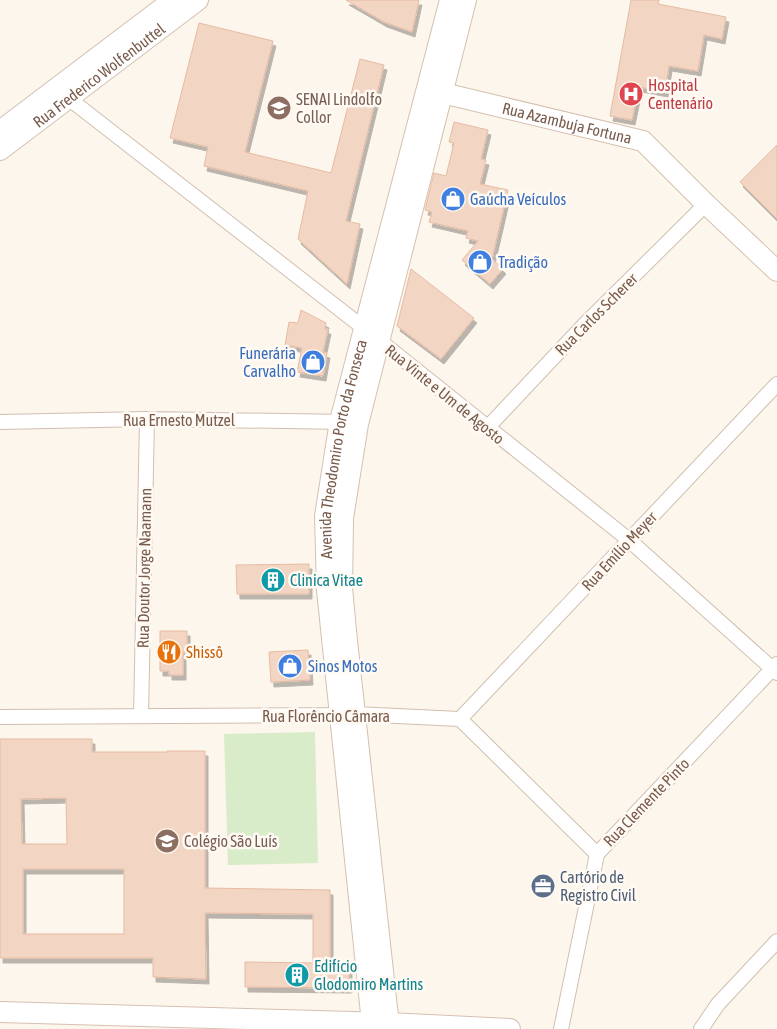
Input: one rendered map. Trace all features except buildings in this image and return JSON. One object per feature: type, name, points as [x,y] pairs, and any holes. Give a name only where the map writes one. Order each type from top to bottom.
[{"type":"main road","name":"Rua Frederico Wolfenbuttel","points":[[0,150],[173,0]]},
{"type":"main road","name":"Rua Frederico Wolfenbuttel","points":[[0,131],[63,94],[198,0]]},
{"type":"main road","name":"Avenida Theodomiro Porto da Fonseca","points":[[435,91],[450,0]]},
{"type":"main road","name":"Avenida Theodomiro Porto da Fonseca","points":[[380,1026],[335,589],[325,516],[435,91],[466,0]]},
{"type":"main road","name":"Rua Azambuja Fortuna","points":[[435,91],[643,141],[777,271]]},
{"type":"main road","points":[[0,1012],[510,1029]]},
{"type":"street","name":"Rua Vinte e Um de Agosto","points":[[63,94],[372,335],[629,540],[775,669]]},
{"type":"street","name":"Rua Carlos Scherer","points":[[488,427],[584,325],[706,204]]},
{"type":"street","name":"Rua Emílio Meyer","points":[[460,719],[777,384]]},
{"type":"street","name":"Rua Ernesto Mutzel","points":[[0,422],[147,419],[349,423]]},
{"type":"street","name":"Rua Doutor Jorge Naamann","points":[[142,716],[147,419]]},
{"type":"street","name":"Rua Clemente Pinto","points":[[561,1029],[597,854],[775,669]]},
{"type":"street","name":"Rua Florêncio Câmara","points":[[0,717],[347,714],[460,719]]},
{"type":"street","points":[[460,719],[597,854]]},
{"type":"street","points":[[701,1029],[718,1004],[777,941]]},
{"type":"green space","points":[[315,732],[318,863],[228,865],[224,734]]},
{"type":"place","name":"Hospital Centenário","points":[[631,94]]},
{"type":"place","name":"SENAI Lindolfo Collor","points":[[279,108]]},
{"type":"place","name":"Gaúcha Veículos","points":[[453,199]]},
{"type":"place","name":"Tradição","points":[[480,262]]},
{"type":"place","name":"Funerária Carvalho","points":[[313,362]]},
{"type":"place","name":"Clinica Vitae","points":[[273,580]]},
{"type":"place","name":"Shissô","points":[[169,652]]},
{"type":"place","name":"Sinos Motos","points":[[290,666]]},
{"type":"place","name":"Colégio São Luís","points":[[167,841]]},
{"type":"place","name":"Cartório de Registro Civil","points":[[543,886]]},
{"type":"place","name":"Edifício Glodomiro Martins","points":[[297,975]]}]
